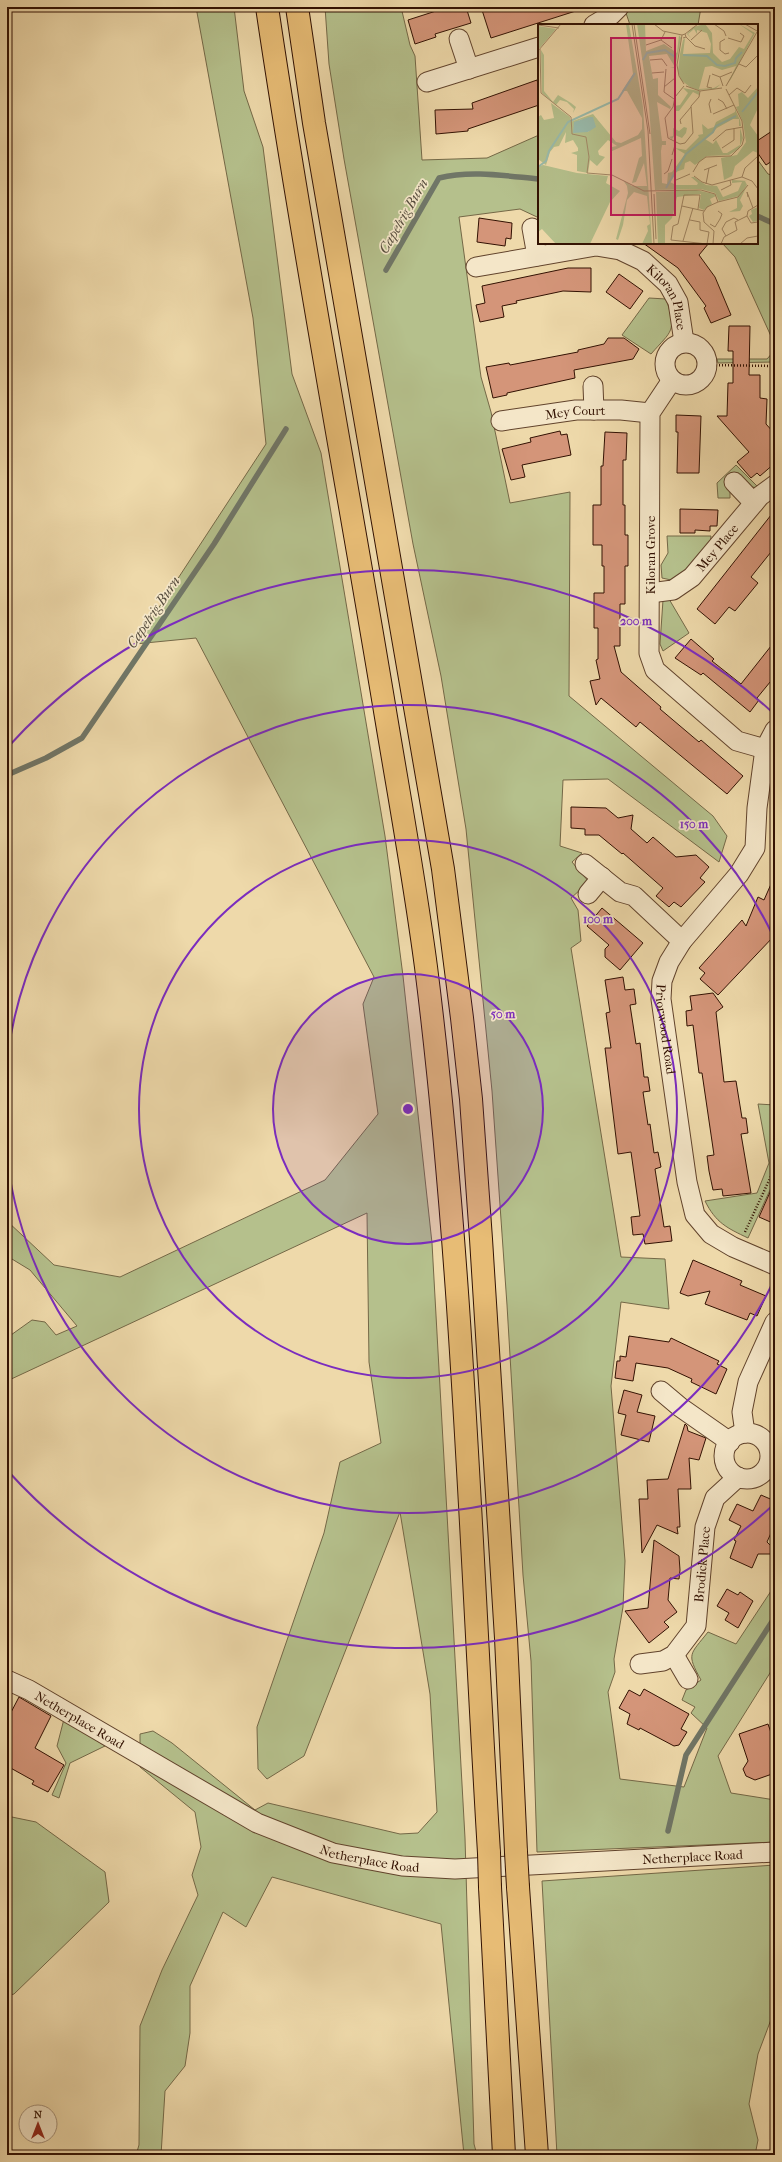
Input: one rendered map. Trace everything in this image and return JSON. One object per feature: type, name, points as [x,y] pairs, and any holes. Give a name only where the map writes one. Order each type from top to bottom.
[{"type":"highway","points":[[267,7],[299,214],[368,605],[426,966],[450,1197],[461,1344],[504,2155]]},
{"type":"highway","points":[[298,7],[314,123],[443,869],[463,1025],[471,1099],[481,1231],[506,1638],[518,1887],[537,2155]]},
{"type":"street","points":[[596,24],[616,16]]},
{"type":"street","points":[[459,39],[469,69]]},
{"type":"street","points":[[427,82],[538,47]]},
{"type":"street","points":[[532,228],[537,256]]},
{"type":"street","name":"Kiloran Place","points":[[476,267],[596,246],[620,250],[643,261],[668,284],[678,302],[684,342]]},
{"type":"street","points":[[684,342],[697,346],[703,350],[707,365],[703,376],[692,384],[684,385],[672,380],[665,367],[667,353],[677,344],[684,342]]},
{"type":"street","points":[[650,412],[672,380]]},
{"type":"street","points":[[593,386],[594,410]]},
{"type":"street","name":"Mey Court","points":[[501,421],[576,410],[650,412]]},
{"type":"street","name":"Kiloran Grove","points":[[650,412],[649,653],[655,670],[737,741],[765,749]]},
{"type":"street","points":[[734,482],[754,503]]},
{"type":"street","name":"Mey Place","points":[[650,593],[673,590],[692,577],[754,503],[775,485]]},
{"type":"street","name":"Priorwood Road","points":[[775,730],[765,749],[757,808],[754,848],[739,874],[724,894],[682,942],[662,981],[661,999],[687,1182],[695,1215],[711,1234],[737,1249],[775,1264]]},
{"type":"street","points":[[585,864],[620,892],[634,896],[682,942]]},
{"type":"street","points":[[588,894],[602,877]]},
{"type":"street","points":[[661,1391],[680,1407],[737,1438],[753,1434],[765,1442],[770,1456],[766,1470],[760,1476],[745,1479],[738,1477],[727,1467],[725,1452],[737,1438],[748,1382],[775,1322]]},
{"type":"street","name":"Brodick Place","points":[[674,1655],[696,1626],[705,1527],[716,1498],[738,1477]]},
{"type":"street","points":[[640,1664],[662,1662],[674,1655],[688,1679]]},
{"type":"street","name":"Netherplace Road","points":[[7,1680],[29,1690],[257,1824],[333,1853],[402,1866],[455,1869],[775,1852]]},
{"type":"path","points":[[707,365],[775,366]]},
{"type":"path","points":[[737,1249],[772,1174]]},
{"type":"green space","points":[[196,7],[234,7],[244,91],[263,147],[292,374],[321,453],[385,836],[403,976],[432,1243],[465,1838],[474,2144],[477,2155],[464,2155],[441,1924],[272,1877],[246,1927],[223,1912],[190,1986],[190,2033],[185,2066],[165,2091],[161,2155],[136,2155],[139,2145],[140,2026],[162,1970],[198,1895],[192,1875],[201,1847],[195,1812],[140,1767],[140,1734],[153,1731],[172,1743],[255,1810],[268,1803],[400,1834],[418,1833],[437,1812],[430,1694],[400,1512],[304,1756],[267,1779],[258,1769],[257,1727],[324,1533],[340,1462],[381,1443],[369,1362],[367,1213],[7,1381],[7,1356],[11,1335],[32,1320],[45,1322],[56,1335],[77,1326],[30,1270],[7,1256],[7,1221],[54,1265],[120,1277],[325,1180],[378,1114],[363,1004],[374,977],[196,638],[135,644],[266,444],[253,318]]},
{"type":"green space","points":[[325,7],[401,7],[410,45],[415,56],[422,160],[487,158],[538,135],[538,216],[537,217],[520,209],[459,217],[481,377],[491,412],[510,503],[570,492],[569,696],[713,816],[727,836],[719,862],[608,779],[563,780],[560,846],[582,853],[572,862],[589,882],[571,898],[578,910],[581,941],[571,948],[621,1257],[665,1259],[669,1309],[621,1302],[611,1386],[625,1561],[623,1607],[614,1659],[615,1672],[608,1692],[620,1779],[684,1787],[707,1728],[691,1713],[695,1707],[682,1700],[686,1690],[701,1680],[693,1664],[692,1654],[697,1645],[708,1632],[736,1644],[775,1585],[775,1665],[718,1756],[731,1793],[775,1800],[775,1842],[537,1852],[531,1661],[523,1575],[507,1305],[492,1091],[466,829],[441,676],[413,544],[344,159],[329,64]]},
{"type":"green space","points":[[630,7],[701,7],[698,24],[630,24],[626,13]]},
{"type":"green space","points":[[758,160],[768,174],[775,176],[775,345],[735,257],[723,244],[758,244]]},
{"type":"green space","points":[[649,298],[666,299],[672,325],[668,335],[651,354],[622,335]]},
{"type":"green space","points":[[775,350],[775,362],[718,363],[717,359],[767,359]]},
{"type":"green space","points":[[736,465],[759,488],[751,487],[737,474],[725,485],[730,491],[730,498],[718,498],[717,483]]},
{"type":"green space","points":[[667,536],[711,536],[710,544],[681,577],[671,580],[662,578],[661,565],[668,553]]},
{"type":"green space","points":[[669,599],[689,633],[663,651],[660,644],[663,600]]},
{"type":"green space","points":[[758,1104],[775,1105],[775,1179],[748,1238],[734,1231],[718,1220],[713,1215],[705,1201],[757,1193],[769,1163]]},
{"type":"green space","points":[[64,1719],[105,1746],[70,1763],[59,1798],[52,1795],[66,1763],[57,1746]]},
{"type":"green space","points":[[7,1816],[36,1822],[105,1872],[109,1902],[14,1994],[7,1996]]},
{"type":"green space","points":[[775,1865],[775,2009],[758,2054],[749,2104],[758,2140],[755,2155],[557,2155],[542,1881]]},
{"type":"building","points":[[435,7],[466,7],[471,23],[435,34],[436,37],[415,44],[408,20],[436,11]]},
{"type":"building","points":[[492,7],[581,7],[582,9],[491,38],[482,10]]},
{"type":"building","points":[[537,80],[538,105],[468,129],[468,131],[436,134],[435,110],[473,109],[472,103]]},
{"type":"building","points":[[775,129],[775,159],[766,165],[758,153],[758,140]]},
{"type":"building","points":[[479,218],[512,223],[511,239],[506,238],[505,246],[477,242]]},
{"type":"building","points":[[644,244],[708,244],[699,255],[715,277],[731,315],[711,323],[704,308],[706,306],[678,268]]},
{"type":"building","points":[[568,268],[591,268],[591,292],[563,291],[516,301],[517,303],[502,306],[504,317],[480,322],[476,305],[485,303],[482,286]]},
{"type":"building","points":[[619,274],[643,291],[630,309],[606,292]]},
{"type":"building","points":[[729,326],[750,326],[749,375],[760,375],[760,398],[767,399],[766,424],[775,434],[775,463],[760,476],[757,473],[751,478],[737,462],[749,452],[717,416],[727,416],[728,383],[733,383],[733,351],[728,351]]},
{"type":"building","points":[[608,338],[624,338],[639,349],[633,359],[574,370],[575,378],[507,393],[507,395],[493,398],[486,367],[509,363],[510,365],[578,352],[578,350],[604,344]]},
{"type":"building","points":[[676,415],[701,416],[699,473],[677,473],[678,432],[676,432]]},
{"type":"building","points":[[560,431],[561,435],[567,434],[571,455],[522,465],[525,477],[511,480],[502,449],[531,442],[530,438]]},
{"type":"building","points":[[605,432],[627,433],[626,460],[623,460],[623,505],[625,505],[625,535],[628,535],[628,566],[625,566],[625,604],[620,604],[620,646],[614,646],[621,672],[661,707],[660,709],[699,742],[701,740],[743,776],[727,794],[640,722],[636,727],[601,698],[596,705],[590,681],[600,679],[596,660],[598,659],[598,628],[594,628],[594,593],[604,593],[604,566],[602,566],[602,545],[593,545],[593,505],[601,505],[601,466],[603,466]]},
{"type":"building","points":[[680,509],[718,510],[717,526],[710,526],[710,531],[695,530],[695,533],[680,533]]},
{"type":"building","points":[[775,510],[775,547],[751,577],[758,583],[735,611],[729,607],[715,624],[697,609]]},
{"type":"building","points":[[691,639],[714,659],[712,661],[741,684],[775,641],[775,676],[757,698],[759,700],[750,712],[703,673],[701,675],[675,658]]},
{"type":"building","points":[[571,807],[606,808],[618,818],[633,815],[631,829],[647,843],[653,837],[676,857],[696,855],[709,867],[700,878],[705,882],[681,907],[674,902],[669,907],[656,896],[663,888],[623,853],[622,854],[599,835],[585,835],[585,829],[571,828]]},
{"type":"building","points":[[775,875],[775,935],[718,995],[700,979],[705,973],[699,968],[742,920],[746,926],[758,897],[764,900]]},
{"type":"building","points":[[602,908],[643,943],[620,970],[605,957],[605,949],[609,945],[587,926]]},
{"type":"building","points":[[623,977],[625,990],[634,989],[636,1004],[630,1005],[636,1044],[640,1043],[644,1077],[648,1077],[650,1091],[643,1092],[648,1125],[650,1124],[654,1153],[658,1152],[661,1167],[655,1169],[664,1227],[670,1226],[672,1241],[645,1244],[643,1234],[633,1235],[631,1217],[640,1216],[631,1152],[618,1154],[605,1048],[611,1048],[606,1013],[610,1012],[605,980]]},
{"type":"building","points":[[713,993],[723,1007],[716,1012],[724,1082],[736,1081],[742,1118],[746,1118],[748,1133],[741,1134],[751,1193],[723,1196],[722,1189],[713,1190],[709,1171],[707,1156],[714,1155],[702,1073],[699,1073],[693,1025],[687,1026],[686,1011],[692,1010],[690,996]]},
{"type":"building","points":[[775,1181],[775,1224],[759,1217]]},
{"type":"building","points":[[693,1260],[742,1281],[740,1285],[766,1296],[757,1316],[750,1313],[747,1320],[705,1304],[710,1291],[688,1296],[680,1293]]},
{"type":"building","points":[[629,1336],[669,1342],[671,1338],[719,1361],[717,1364],[727,1369],[716,1394],[691,1382],[692,1379],[668,1368],[636,1363],[633,1381],[615,1378],[617,1361],[620,1361],[620,1356],[626,1357]]},
{"type":"building","points":[[624,1390],[642,1395],[637,1412],[655,1416],[649,1442],[621,1435],[626,1415],[618,1413]]},
{"type":"building","points":[[685,1424],[688,1431],[706,1438],[699,1460],[689,1458],[691,1489],[678,1489],[680,1527],[677,1527],[678,1534],[657,1525],[642,1553],[639,1499],[648,1499],[647,1480],[668,1479]]},
{"type":"building","points":[[761,1495],[775,1501],[775,1524],[767,1542],[775,1550],[775,1554],[758,1554],[752,1568],[730,1558],[736,1541],[734,1540],[741,1526],[729,1520],[737,1504],[753,1511]]},
{"type":"building","points":[[654,1540],[679,1556],[680,1570],[679,1579],[670,1578],[668,1600],[677,1612],[664,1622],[669,1627],[649,1643],[625,1611],[648,1608]]},
{"type":"building","points":[[727,1589],[738,1595],[740,1592],[753,1601],[738,1628],[725,1620],[729,1613],[717,1606]]},
{"type":"building","points":[[644,1689],[689,1714],[681,1729],[687,1732],[679,1745],[674,1746],[640,1728],[639,1730],[627,1724],[630,1714],[619,1708],[629,1690],[640,1696]]},
{"type":"building","points":[[19,1697],[51,1716],[35,1748],[64,1765],[48,1792],[32,1784],[34,1781],[7,1766],[7,1720]]},
{"type":"building","points":[[768,1724],[775,1744],[775,1773],[755,1780],[746,1776],[743,1769],[748,1761],[739,1734]]},
{"type":"waterway","name":"Capelrig Burn","points":[[386,270],[439,178],[463,174],[476,174],[538,179]]},
{"type":"waterway","name":"Capelrig Burn","points":[[758,216],[775,224]]},
{"type":"waterway","name":"Capelrig Burn","points":[[7,775],[46,758],[82,738],[214,544],[286,429]]},
{"type":"waterway","points":[[668,1831],[686,1755],[775,1617]]}]
